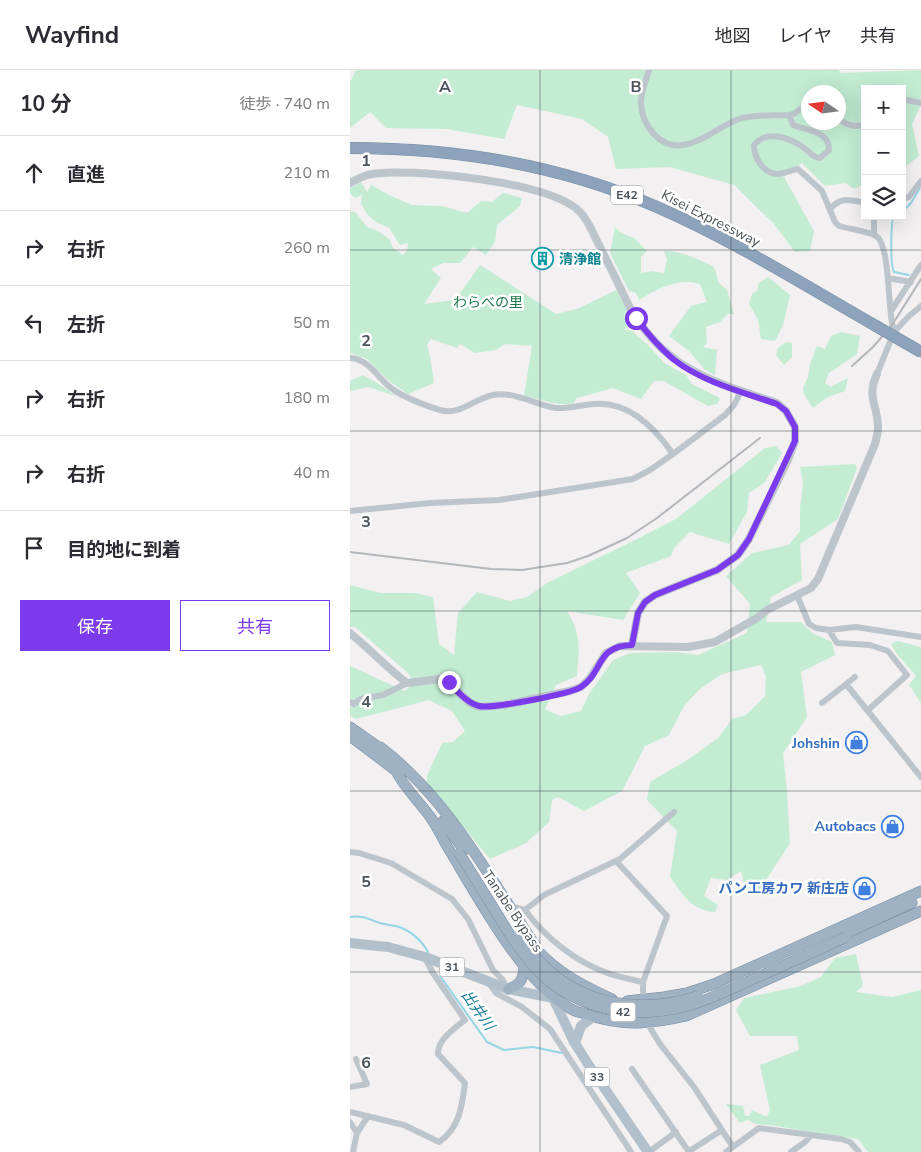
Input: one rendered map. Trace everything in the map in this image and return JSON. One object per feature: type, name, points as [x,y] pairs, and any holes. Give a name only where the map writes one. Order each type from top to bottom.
[{"type":"highway","name":"Kisei Expressway","points":[[350,148],[396,148],[470,155],[548,172],[624,194],[674,214],[725,240],[921,352]]},
{"type":"highway","name":"Tanabe Bypass","points":[[350,727],[380,747],[428,799],[517,945],[540,973],[552,984],[577,999],[609,1009],[645,1013],[688,1006],[921,899]]},
{"type":"highway","name":"Tanabe Bypass","points":[[350,736],[395,769],[416,792],[462,852]]},
{"type":"highway","name":"42","points":[[380,747],[434,797],[460,832],[536,949],[548,962],[587,987],[613,999]]},
{"type":"highway","name":"42","points":[[395,769],[402,784],[430,818],[488,913],[534,978],[553,998],[572,1010],[593,1017],[625,1023],[647,1023],[686,1016],[921,911]]},
{"type":"highway","name":"42","points":[[553,998],[631,1001],[687,992],[714,984],[921,891]]},
{"type":"highway","name":"Tanabe Bypass","points":[[845,935],[921,904]]},
{"type":"highway","name":"42","points":[[536,949],[553,998]]},
{"type":"highway","points":[[508,989],[516,986],[523,978],[524,965]]},
{"type":"main road","name":"31","points":[[350,943],[388,947],[425,957],[508,989],[553,998]]},
{"type":"main road","name":"33","points":[[553,998],[575,1043],[649,1152]]},
{"type":"main road","points":[[575,1043],[581,1026],[593,1017]]},
{"type":"street","points":[[649,70],[641,96],[644,116],[653,133],[665,143],[673,146],[701,140],[722,126],[740,119],[753,116],[789,115],[794,114],[801,108]]},
{"type":"street","points":[[906,100],[921,102]]},
{"type":"street","points":[[789,115],[794,125],[815,131],[825,137],[829,144],[829,150],[826,154],[816,158],[802,146],[785,138],[771,136],[762,138],[754,145],[754,155],[764,169],[772,173],[780,174],[798,169],[822,191],[835,222],[839,226],[874,234],[881,239],[884,246],[888,278],[890,318],[894,332]]},
{"type":"street","points":[[846,124],[856,127],[861,126]]},
{"type":"street","points":[[350,183],[361,177],[381,173],[410,173],[516,185],[542,191],[563,199],[580,211],[589,224],[629,306],[653,340],[674,359],[697,375],[777,404],[786,411],[795,427],[795,441],[788,460],[749,539],[738,555],[717,570],[655,595],[645,602],[638,613],[632,645]]},
{"type":"street","points":[[906,198],[909,197],[921,181]]},
{"type":"street","points":[[830,209],[836,202],[843,199],[861,203]]},
{"type":"street","points":[[874,220],[874,234]]},
{"type":"street","points":[[891,311],[921,265]]},
{"type":"street","points":[[888,278],[910,282]]},
{"type":"street","points":[[350,702],[354,704],[361,699],[383,695],[407,683],[440,679],[449,682],[470,703],[480,707],[504,705],[570,691],[581,686],[590,678],[606,653],[620,646],[688,647],[715,642],[757,618],[767,610],[810,588],[818,579],[875,444],[878,428],[872,385],[894,332],[921,306]]},
{"type":"street","points":[[350,358],[364,361],[392,389],[429,407],[443,411],[462,409],[493,395],[506,394],[557,408],[595,404],[613,405],[631,412],[646,423],[673,454]]},
{"type":"street","points":[[350,512],[430,503],[499,500],[633,479],[673,454],[725,415],[734,405],[741,392]]},
{"type":"street","points":[[797,595],[809,624],[816,628],[829,630],[856,627],[921,637]]},
{"type":"street","points":[[829,630],[837,643],[870,645],[888,651],[907,675],[868,710]]},
{"type":"street","points":[[350,633],[372,651],[392,672],[407,683]]},
{"type":"street","points":[[822,703],[855,677]]},
{"type":"street","points":[[846,684],[921,777]]},
{"type":"street","points":[[525,910],[544,895],[620,859],[674,812]]},
{"type":"street","points":[[350,852],[391,863],[452,899],[468,919],[493,970],[508,989]]},
{"type":"street","points":[[616,861],[667,916],[643,982],[643,999],[647,1023],[660,1044],[694,1087],[733,1147]]},
{"type":"street","points":[[509,906],[525,910],[536,924],[562,948],[584,961],[604,972],[643,982]]},
{"type":"street","points":[[350,1112],[404,1125],[439,1142],[447,1136],[461,1115],[465,1083],[438,1054],[438,1050],[444,1038],[465,1020],[433,973],[425,957]]},
{"type":"street","points":[[488,981],[496,993],[522,1007],[550,1029],[631,1152]]},
{"type":"street","points":[[350,1087],[367,1084],[356,1059]]},
{"type":"street","points":[[632,1069],[688,1152],[722,1130]]},
{"type":"street","points":[[353,1152],[357,1133],[368,1116]]},
{"type":"street","points":[[350,1122],[357,1133]]},
{"type":"street","points":[[726,1152],[759,1128],[810,1136],[841,1138],[850,1142],[859,1152]]},
{"type":"street","points":[[649,1152],[676,1132]]},
{"type":"street","points":[[791,1152],[810,1136]]},
{"type":"green space","points":[[356,70],[839,70],[840,73],[921,70],[921,105],[912,124],[919,156],[906,166],[906,85],[861,85],[861,186],[854,189],[845,183],[825,186],[802,163],[784,177],[814,231],[810,251],[795,252],[774,224],[734,185],[670,167],[616,169],[608,137],[582,119],[517,105],[504,139],[446,129],[386,128],[370,112],[350,128],[350,82]]},
{"type":"green space","name":"わらべの里","points":[[361,182],[367,192],[371,185],[412,205],[442,206],[467,213],[481,201],[492,202],[503,193],[522,198],[520,206],[497,225],[495,242],[486,255],[473,247],[460,263],[443,263],[431,269],[441,278],[424,304],[455,300],[480,265],[556,314],[577,309],[616,290],[636,325],[628,326],[624,330],[632,331],[664,363],[686,375],[692,384],[720,398],[717,404],[708,406],[664,381],[654,381],[641,399],[613,388],[577,398],[573,404],[558,404],[524,396],[532,346],[505,344],[496,350],[475,353],[460,344],[457,348],[431,339],[427,345],[434,383],[408,394],[389,381],[367,359],[350,353],[350,211],[355,212],[367,227],[378,231],[389,239],[393,248],[403,255],[407,250],[408,243],[400,245],[389,228],[376,222],[367,214],[361,204],[362,195],[355,198],[350,193],[350,188]]},
{"type":"green space","points":[[615,227],[621,233],[634,238],[647,251],[641,257],[641,273],[651,271],[664,273],[667,260],[664,251],[683,254],[713,266],[718,282],[727,290],[734,314],[728,314],[720,322],[706,327],[707,343],[703,347],[717,350],[715,375],[705,370],[689,351],[669,336],[691,306],[707,302],[700,284],[684,282],[668,285],[639,300],[636,293],[629,291],[610,253]]},
{"type":"green space","points":[[768,277],[790,295],[783,325],[775,341],[761,339],[758,320],[749,304],[752,294],[758,290],[758,284]]},
{"type":"green space","points":[[841,332],[860,336],[857,354],[829,373],[825,383],[831,387],[848,378],[845,391],[826,398],[813,408],[804,394],[803,388],[808,377],[810,364],[817,346],[825,349],[831,336]]},
{"type":"green space","points":[[786,342],[792,343],[792,357],[784,365],[776,355],[778,348]]},
{"type":"green space","points":[[363,375],[396,396],[368,387],[350,391],[350,381]]},
{"type":"green space","points":[[776,446],[782,453],[765,482],[749,493],[747,512],[729,544],[690,532],[674,548],[671,556],[626,573],[640,593],[623,620],[567,611],[577,635],[579,650],[577,676],[556,685],[545,709],[560,716],[581,711],[589,694],[613,660],[630,653],[675,652],[698,655],[747,633],[750,604],[726,576],[752,553],[789,545],[800,531],[803,483],[800,467],[855,464],[857,468],[838,519],[800,544],[802,580],[771,597],[766,622],[801,622],[812,633],[832,642],[835,655],[801,672],[807,717],[783,753],[790,843],[757,894],[744,884],[741,871],[727,880],[711,878],[704,896],[718,905],[715,912],[706,911],[688,901],[670,877],[677,831],[647,800],[650,782],[689,759],[718,738],[732,719],[746,715],[765,696],[766,676],[761,665],[722,674],[700,689],[684,706],[669,735],[645,746],[622,791],[584,811],[558,797],[552,800],[549,822],[526,843],[490,859],[427,784],[427,776],[442,743],[453,742],[465,731],[452,711],[429,700],[356,719],[350,716],[350,666],[405,691],[414,683],[409,674],[355,627],[350,627],[350,585],[380,593],[415,593],[433,597],[439,644],[454,655],[458,613],[477,592],[510,601],[527,597],[547,583],[676,519],[765,448]]},
{"type":"green space","points":[[898,641],[921,647],[921,703],[909,685],[916,676],[891,644]]},
{"type":"green space","points":[[856,954],[863,986],[856,992],[892,997],[921,990],[921,1152],[868,1152],[858,1139],[759,1124],[748,1120],[740,1123],[726,1104],[743,1106],[745,1116],[749,1116],[752,1110],[767,1117],[770,1110],[760,1065],[799,1050],[797,1036],[750,1036],[736,1010],[744,998],[801,986],[821,977],[835,958]]},
{"type":"waterway","points":[[906,208],[920,188]]},
{"type":"waterway","points":[[893,220],[891,254],[894,272],[909,275]]},
{"type":"waterway","name":"出井川","points":[[350,917],[362,917],[382,924],[397,926],[416,937],[428,952]]},
{"type":"waterway","name":"出井川","points":[[440,976],[487,1042],[504,1050],[533,1047],[562,1053]]},
{"type":"railway","points":[[852,366],[873,347],[892,325],[921,279]]},
{"type":"railway","points":[[350,552],[491,569],[522,570],[567,563],[588,556],[627,538],[657,518],[760,438]]},
{"type":"place","name":"清浄館","points":[[543,259]]},
{"type":"place","name":"Johshin","points":[[856,743]]},
{"type":"place","name":"Autobacs","points":[[892,826]]},
{"type":"place","name":"パン工房カワ 新庄店","points":[[865,888]]},
{"type":"route","points":[[449,682],[470,703],[480,707],[504,705],[570,691],[581,686],[590,678],[606,653],[620,646],[632,645],[638,613],[645,602],[655,595],[717,570],[738,555],[749,539],[788,460],[795,441],[795,427],[786,411],[777,404],[697,375],[674,359],[653,340],[636,318]]}]
